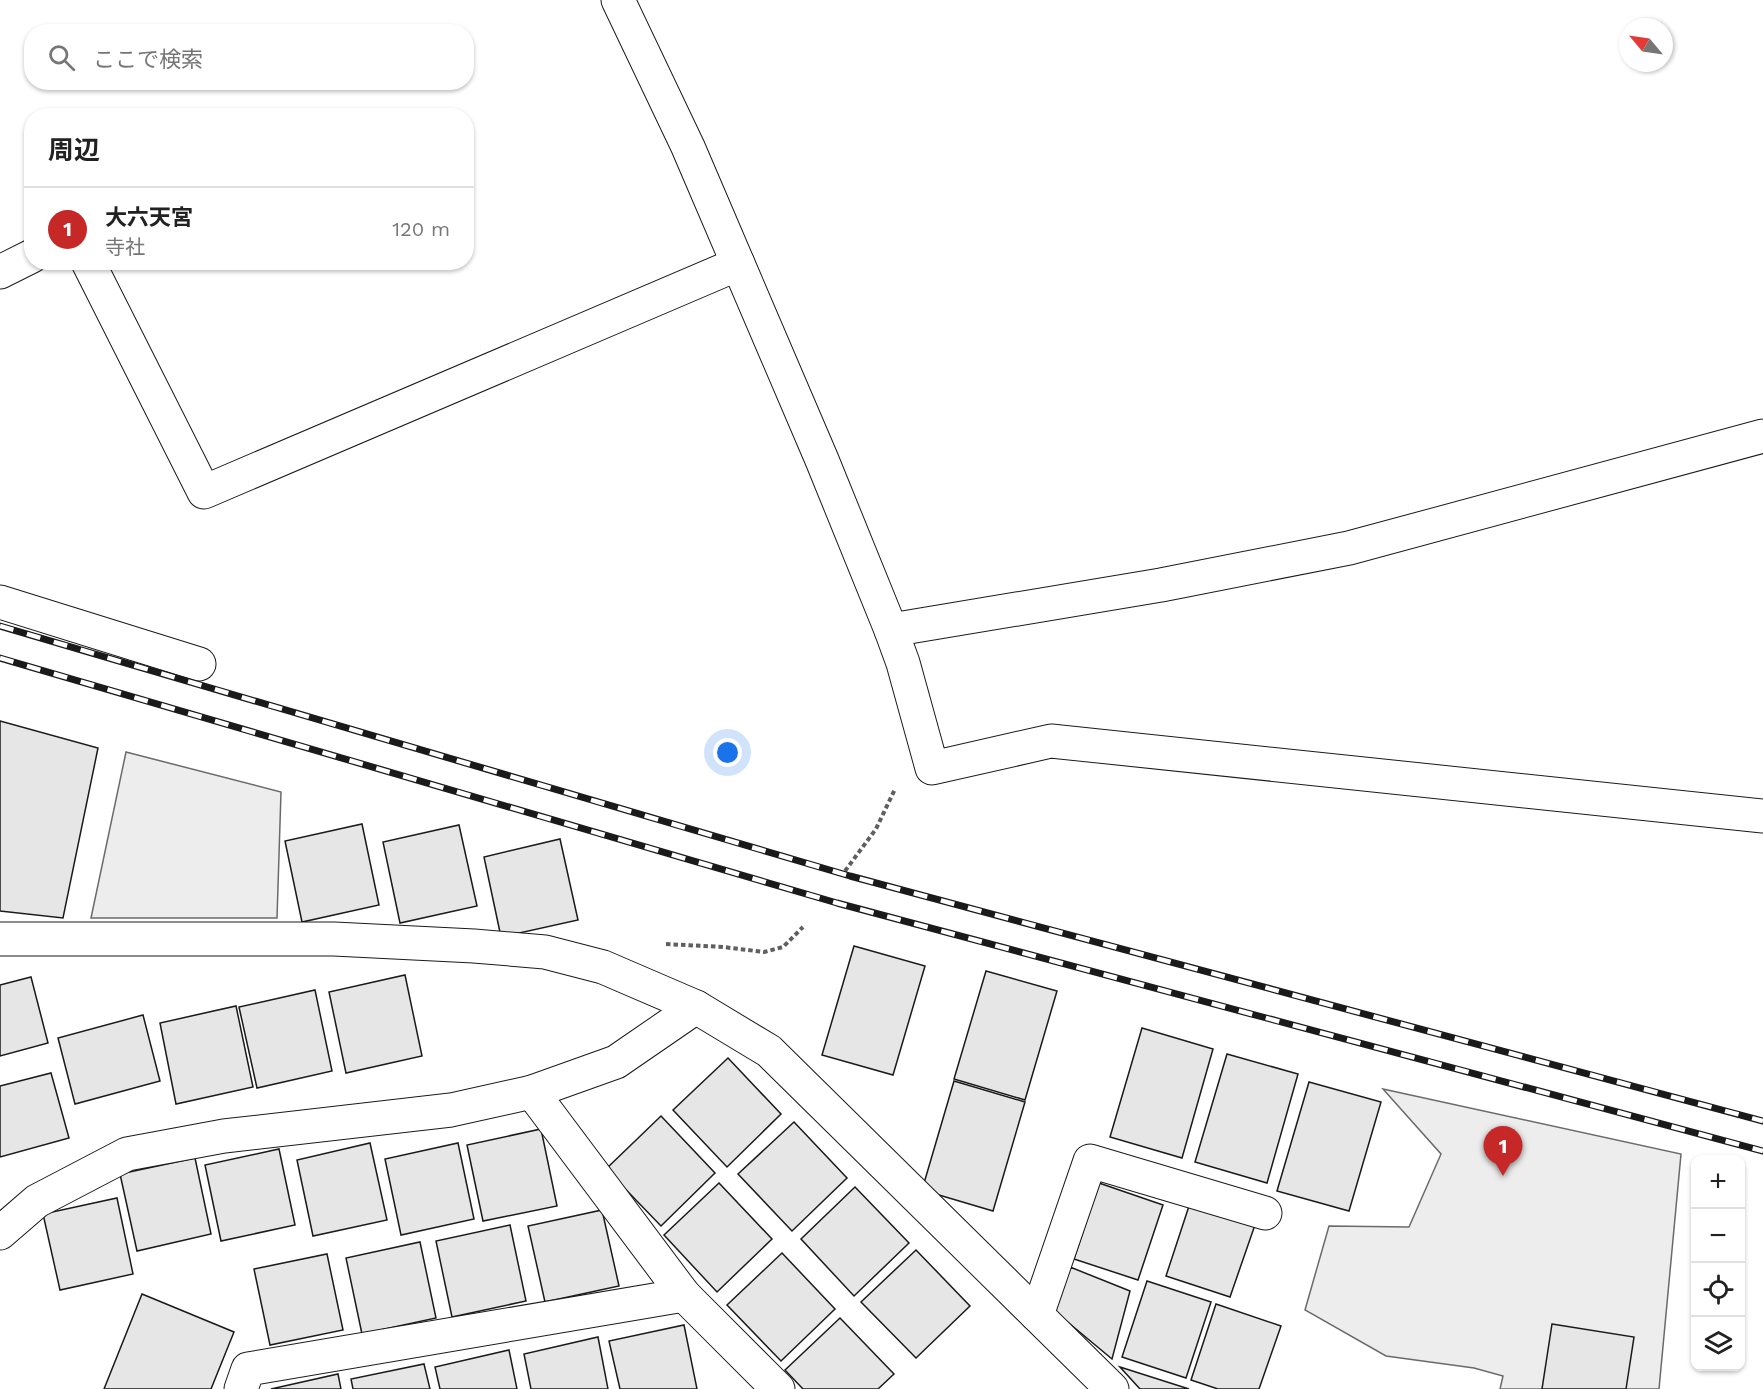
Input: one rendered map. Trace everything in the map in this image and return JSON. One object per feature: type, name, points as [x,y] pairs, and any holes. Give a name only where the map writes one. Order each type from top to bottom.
[{"type":"street","points":[[618,0],[688,147],[891,630],[903,663],[932,768],[1051,741],[1763,816]]},
{"type":"street","points":[[0,272],[24,260]]},
{"type":"street","points":[[92,270],[204,492],[738,264]]},
{"type":"street","points":[[891,630],[1161,585],[1349,548],[1763,436]]},
{"type":"street","points":[[0,602],[199,664]]},
{"type":"street","points":[[0,939],[334,939],[545,952],[603,967],[696,1007],[769,1051],[1112,1389]]},
{"type":"street","points":[[0,1233],[37,1201],[127,1154],[224,1136],[451,1110],[532,1092],[616,1062],[696,1007]]},
{"type":"street","points":[[532,1092],[684,1295],[778,1389]]},
{"type":"street","points":[[1037,1316],[1090,1161],[1265,1213]]},
{"type":"street","points":[[241,1389],[248,1369],[684,1295]]},
{"type":"path","points":[[845,871],[876,829]]},
{"type":"path","points":[[664,944],[764,952],[783,947],[802,927]]},
{"type":"shaded area","points":[[126,752],[281,792],[277,918],[91,918]]},
{"type":"shaded area","points":[[1383,1089],[1681,1154],[1659,1389],[1500,1389],[1503,1376],[1474,1368],[1386,1356],[1305,1310],[1329,1226],[1409,1227],[1441,1154]]},
{"type":"building","points":[[0,721],[98,748],[63,918],[0,911]]},
{"type":"building","points":[[362,824],[379,905],[302,922],[285,841]]},
{"type":"building","points":[[459,825],[477,906],[400,923],[383,842]]},
{"type":"building","points":[[560,839],[578,920],[501,937],[484,857]]},
{"type":"building","points":[[854,946],[925,966],[893,1075],[822,1055]]},
{"type":"building","points":[[986,971],[1057,991],[1025,1100],[954,1079]]},
{"type":"building","points":[[405,975],[422,1056],[346,1073],[329,992]]},
{"type":"building","points":[[31,977],[48,1043],[0,1056],[0,985]]},
{"type":"building","points":[[315,990],[332,1071],[257,1088],[239,1007]]},
{"type":"building","points":[[236,1006],[253,1087],[176,1104],[160,1023]]},
{"type":"building","points":[[143,1015],[160,1081],[75,1104],[58,1038]]},
{"type":"building","points":[[1142,1028],[1213,1049],[1182,1158],[1110,1137]]},
{"type":"building","points":[[1227,1054],[1298,1074],[1267,1183],[1195,1162]]},
{"type":"building","points":[[728,1058],[781,1114],[727,1167],[673,1110]]},
{"type":"building","points":[[51,1073],[69,1138],[0,1157],[0,1086]]},
{"type":"building","points":[[954,1081],[1025,1102],[993,1211],[922,1190]]},
{"type":"building","points":[[1309,1082],[1381,1102],[1349,1211],[1277,1191]]},
{"type":"building","points":[[661,1116],[715,1173],[661,1226],[606,1169]]},
{"type":"building","points":[[794,1122],[847,1178],[792,1231],[738,1174]]},
{"type":"building","points":[[541,1129],[557,1206],[483,1221],[467,1145]]},
{"type":"building","points":[[370,1143],[387,1220],[313,1236],[297,1160]]},
{"type":"building","points":[[458,1143],[474,1219],[401,1235],[385,1159]]},
{"type":"building","points":[[279,1149],[295,1225],[221,1241],[205,1165]]},
{"type":"building","points":[[195,1158],[211,1234],[137,1251],[120,1174]]},
{"type":"building","points":[[719,1183],[772,1239],[717,1292],[664,1235]]},
{"type":"building","points":[[1099,1183],[1163,1205],[1138,1280],[1074,1259]]},
{"type":"building","points":[[855,1187],[909,1243],[854,1296],[801,1239]]},
{"type":"building","points":[[117,1198],[133,1274],[60,1290],[43,1214]]},
{"type":"building","points":[[1191,1200],[1256,1222],[1230,1297],[1166,1276]]},
{"type":"building","points":[[602,1210],[619,1286],[545,1302],[528,1226]]},
{"type":"building","points":[[510,1225],[526,1301],[452,1317],[436,1241]]},
{"type":"building","points":[[420,1242],[436,1318],[362,1334],[346,1258]]},
{"type":"building","points":[[916,1250],[970,1306],[916,1358],[861,1302]]},
{"type":"building","points":[[782,1253],[835,1309],[781,1361],[727,1305]]},
{"type":"building","points":[[327,1254],[343,1330],[270,1345],[254,1269]]},
{"type":"building","points":[[1070,1267],[1130,1291],[1112,1359],[1052,1309]]},
{"type":"building","points":[[1147,1281],[1211,1302],[1186,1378],[1122,1357]]},
{"type":"building","points":[[142,1294],[234,1332],[211,1389],[104,1389]]},
{"type":"building","points":[[1216,1304],[1281,1326],[1259,1389],[1218,1389],[1191,1380]]},
{"type":"building","points":[[840,1318],[894,1374],[878,1389],[803,1389],[785,1370]]},
{"type":"building","points":[[1552,1324],[1634,1337],[1626,1389],[1542,1389]]},
{"type":"building","points":[[684,1325],[697,1389],[620,1389],[609,1341]]},
{"type":"building","points":[[598,1337],[608,1389],[531,1389],[524,1354]]},
{"type":"building","points":[[509,1350],[517,1389],[440,1389],[435,1367]]},
{"type":"building","points":[[424,1364],[430,1389],[353,1389],[351,1379]]},
{"type":"building","points":[[1120,1367],[1189,1389],[1140,1389]]},
{"type":"building","points":[[338,1374],[341,1389],[271,1389]]},
{"type":"railway","points":[[0,626],[850,876],[1763,1121]]},
{"type":"railway","points":[[0,658],[837,903],[1763,1151]]},
{"type":"place","name":"大六天宮","points":[[1503,1176]]}]
